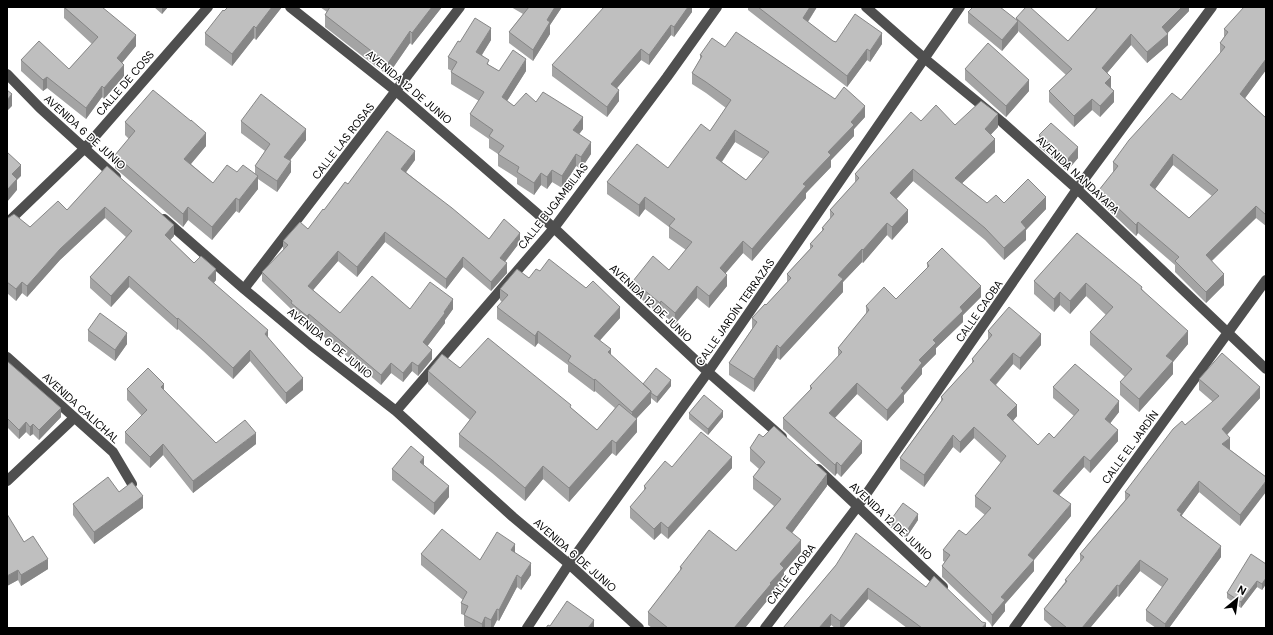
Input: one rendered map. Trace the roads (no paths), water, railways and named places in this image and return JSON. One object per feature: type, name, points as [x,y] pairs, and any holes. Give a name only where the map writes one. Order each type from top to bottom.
[{"type":"street","name":"CALLE DE COSS","points":[[7,222],[84,149],[208,7]]},
{"type":"street","name":"AVENIDA 12 DE JUNIO","points":[[290,7],[396,91],[554,228],[708,372],[788,443]]},
{"type":"street","name":"CALLE LAS ROSAS","points":[[244,289],[460,7]]},
{"type":"street","name":"CALLE BUGAMBILIAS","points":[[396,411],[554,228],[667,77],[717,7]]},
{"type":"street","name":"AVENIDA NANDAYAPA","points":[[866,7],[924,58],[1002,122],[1077,189],[1266,369]]},
{"type":"street","name":"CALLE JARDÍN TERRAZAS","points":[[526,628],[569,564],[708,372],[960,7]]},
{"type":"street","name":"CALLE CAOBA","points":[[765,628],[858,506],[1077,189],[1212,7]]},
{"type":"street","name":"AVENIDA 6 DE JUNIO","points":[[7,74],[40,108],[126,185]]},
{"type":"street","name":"AVENIDA 6 DE JUNIO","points":[[155,211],[311,345],[396,411],[639,628]]},
{"type":"street","name":"CALLE EL JARDÍN","points":[[1014,628],[1266,280]]},
{"type":"street","name":"AVENIDA CALICHAL","points":[[7,357],[112,452],[132,484]]},
{"type":"street","points":[[7,481],[74,418]]},
{"type":"street","name":"AVENIDA 12 DE JUNIO","points":[[812,464],[953,596]]}]
